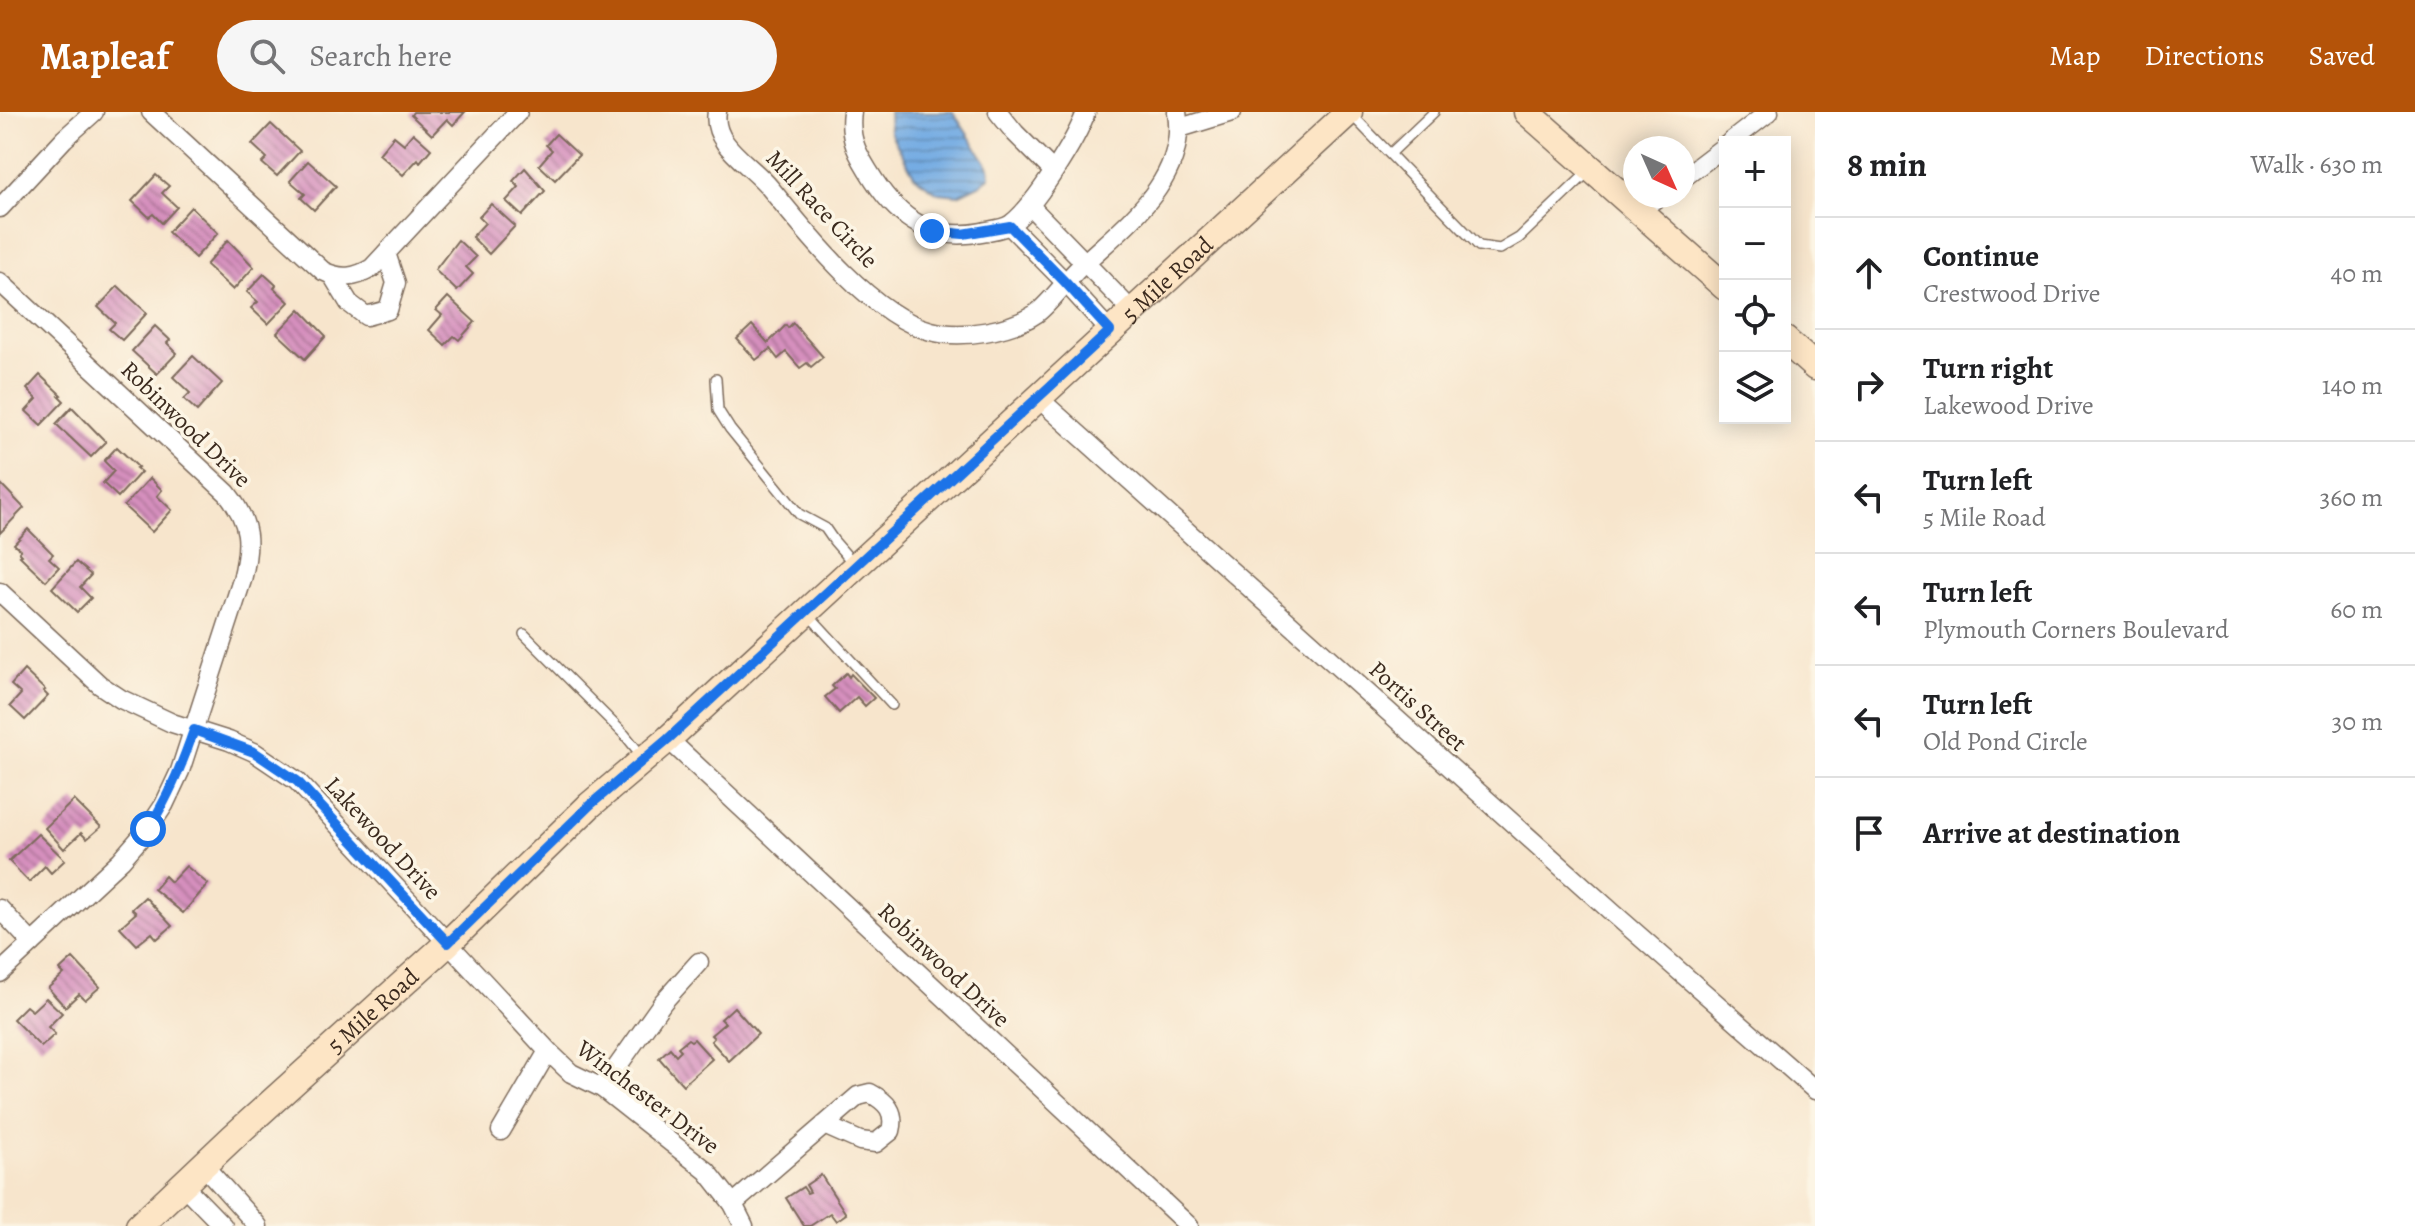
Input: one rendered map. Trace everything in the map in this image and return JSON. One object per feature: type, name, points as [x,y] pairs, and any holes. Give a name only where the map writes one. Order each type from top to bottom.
[{"type":"street","points":[[0,208],[64,139],[94,112]]},
{"type":"street","points":[[151,112],[323,271],[351,277],[372,268],[518,112]]},
{"type":"street","name":"Mill Race Circle","points":[[717,112],[716,126],[724,142],[767,184],[832,262],[884,307],[908,323],[951,334],[994,330],[1037,313],[1086,261],[1136,217],[1151,198],[1172,162],[1178,144],[1178,120]]},
{"type":"street","points":[[852,112],[851,137],[885,197],[901,213],[932,231],[949,234],[977,233],[1010,226],[1030,206],[1080,127],[1086,112]]},
{"type":"street","points":[[998,112],[1053,171]]},
{"type":"street","points":[[1178,120],[1232,112]]},
{"type":"street","name":"5 Mile Road","points":[[139,1226],[448,943],[590,805],[668,739],[1349,112]]},
{"type":"street","points":[[1527,112],[1591,169],[1623,188]]},
{"type":"street","points":[[1738,136],[1769,112]]},
{"type":"street","points":[[1695,169],[1719,151]]},
{"type":"street","points":[[1030,206],[1132,311]]},
{"type":"street","points":[[1653,208],[1719,280]]},
{"type":"street","points":[[1010,226],[1110,331]]},
{"type":"street","points":[[332,275],[349,303],[366,316],[388,310],[396,283],[386,253]]},
{"type":"street","name":"Robinwood Drive","points":[[0,282],[227,493],[245,520],[249,538],[248,555],[194,730],[164,805],[121,860],[0,973]]},
{"type":"street","points":[[1791,345],[1815,367]]},
{"type":"street","name":"Portis Street","points":[[1037,397],[1815,1090]]},
{"type":"street","name":"Lakewood Drive","points":[[0,592],[100,685],[137,708],[254,752],[297,781],[448,943]]},
{"type":"street","name":"Robinwood Drive","points":[[668,739],[1189,1226]]},
{"type":"street","points":[[0,909],[32,943]]},
{"type":"street","name":"Winchester Drive","points":[[448,943],[571,1073],[602,1088],[707,1171],[733,1204],[744,1226]]},
{"type":"street","points":[[602,1088],[663,1002],[699,962]]},
{"type":"street","points":[[501,1131],[548,1051]]},
{"type":"street","points":[[733,1204],[824,1125]]},
{"type":"street","points":[[204,1166],[258,1226]]},
{"type":"street","points":[[183,1185],[223,1226]]},
{"type":"lane","points":[[1349,112],[1479,246],[1500,249],[1519,238],[1591,169]]},
{"type":"lane","points":[[1391,153],[1434,112]]},
{"type":"lane","points":[[716,379],[718,410],[730,429],[799,514],[825,528],[855,565]]},
{"type":"lane","points":[[805,611],[892,705]]},
{"type":"lane","points":[[524,634],[625,735],[644,759]]},
{"type":"water","points":[[889,112],[953,112],[989,167],[990,176],[958,195],[938,193],[915,177],[890,132]]},
{"type":"building","points":[[413,112],[465,112],[453,125],[447,119],[432,135],[411,115]]},
{"type":"building","points":[[271,124],[300,151],[277,176],[262,163],[267,158],[252,144]]},
{"type":"building","points":[[413,133],[431,149],[403,175],[379,154],[394,136],[404,144]]},
{"type":"building","points":[[556,134],[579,155],[555,180],[539,165],[552,150],[546,145]]},
{"type":"building","points":[[308,161],[336,186],[314,210],[301,198],[305,194],[290,181]]},
{"type":"building","points":[[525,168],[545,191],[522,216],[506,201],[519,187],[513,181]]},
{"type":"building","points":[[156,175],[169,186],[162,193],[177,207],[162,223],[153,214],[149,217],[132,201]]},
{"type":"building","points":[[491,204],[515,226],[489,254],[472,237],[485,223],[479,217]]},
{"type":"building","points":[[191,207],[218,233],[195,258],[168,232]]},
{"type":"building","points":[[228,240],[254,267],[233,290],[206,265]]},
{"type":"building","points":[[458,240],[476,257],[466,267],[473,274],[457,291],[435,270]]},
{"type":"building","points":[[264,274],[289,302],[268,324],[251,308],[258,302],[247,292]]},
{"type":"building","points":[[118,286],[147,313],[122,340],[109,329],[115,323],[98,307]]},
{"type":"building","points":[[448,297],[475,322],[459,340],[454,336],[445,345],[429,330],[442,315],[436,310]]},
{"type":"building","points":[[300,309],[326,336],[305,359],[277,333]]},
{"type":"building","points":[[793,323],[823,357],[811,367],[807,363],[800,368],[786,352],[778,359],[770,349],[756,360],[737,339],[752,325],[768,343],[786,325],[788,328]]},
{"type":"building","points":[[155,326],[170,340],[167,343],[177,353],[157,374],[132,351]]},
{"type":"building","points":[[193,356],[222,383],[197,411],[184,399],[190,393],[173,377]]},
{"type":"building","points":[[40,375],[64,401],[41,425],[26,411],[37,399],[27,389]]},
{"type":"building","points":[[72,407],[106,442],[91,457],[56,424]]},
{"type":"building","points":[[117,447],[141,472],[118,497],[103,483],[114,471],[104,461]]},
{"type":"building","points":[[150,478],[162,490],[157,496],[172,510],[152,532],[124,506]]},
{"type":"building","points":[[0,483],[24,508],[0,533]]},
{"type":"building","points":[[28,529],[53,554],[49,558],[59,567],[46,581],[20,556],[21,550],[14,544]]},
{"type":"building","points":[[76,562],[91,575],[80,587],[91,598],[77,612],[52,588]]},
{"type":"building","points":[[24,670],[48,696],[25,720],[10,706],[21,694],[11,685]]},
{"type":"building","points":[[846,673],[849,677],[851,674],[874,698],[865,706],[857,697],[839,713],[825,697]]},
{"type":"building","points":[[74,800],[101,827],[87,839],[81,833],[64,849],[45,828]]},
{"type":"building","points":[[38,834],[65,860],[51,873],[45,866],[29,882],[9,861]]},
{"type":"building","points":[[186,866],[208,884],[183,913],[154,889],[165,876],[171,882]]},
{"type":"building","points":[[145,897],[172,926],[157,939],[152,933],[137,945],[120,927],[136,913],[132,909]]},
{"type":"building","points":[[73,958],[100,987],[85,1000],[79,994],[65,1007],[48,988],[64,974],[60,970]]},
{"type":"building","points":[[46,998],[62,1013],[48,1027],[55,1034],[41,1047],[13,1019],[26,1006],[32,1011]]},
{"type":"building","points":[[734,1007],[758,1034],[729,1061],[711,1041],[714,1038],[711,1035],[725,1023],[721,1019]]},
{"type":"building","points":[[688,1039],[694,1039],[712,1059],[683,1085],[659,1058],[670,1048],[676,1055],[681,1050],[678,1047]]},
{"type":"building","points":[[821,1175],[846,1214],[836,1221],[830,1213],[810,1226],[804,1226],[786,1198],[803,1187],[807,1193],[810,1192],[806,1185]]},
{"type":"route","points":[[148,829],[164,805],[180,771],[194,730],[229,741],[276,765],[312,794],[448,943],[590,805],[668,739],[1110,331],[1010,226],[963,234],[932,231]]}]
